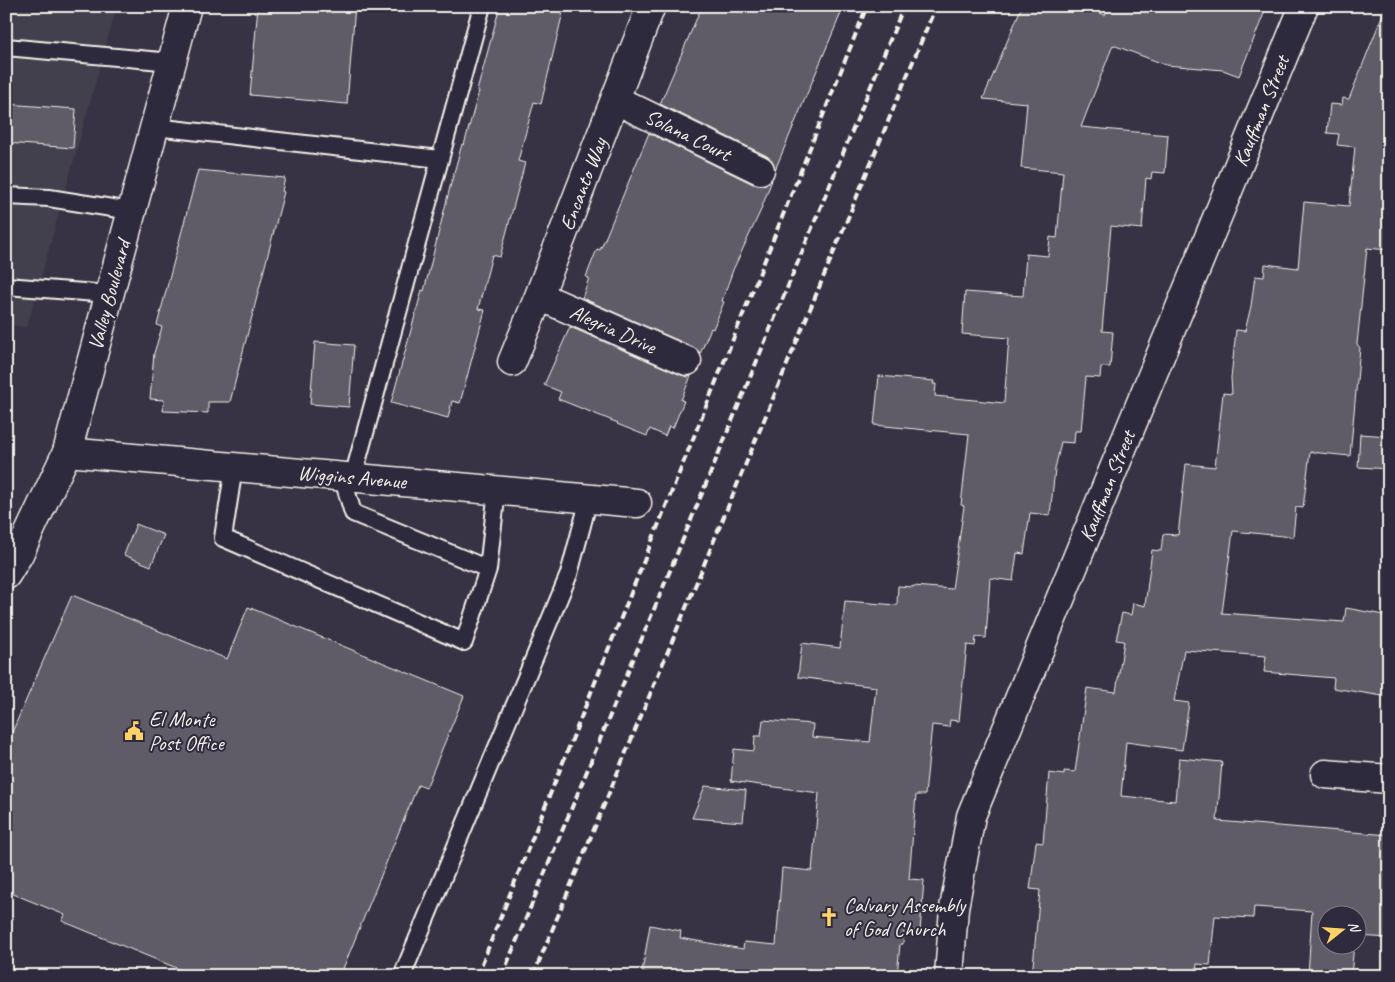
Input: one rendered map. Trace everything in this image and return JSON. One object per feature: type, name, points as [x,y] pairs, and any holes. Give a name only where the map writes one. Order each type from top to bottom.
[{"type":"street","name":"Valley Boulevard","points":[[6,575],[20,554],[67,452],[188,6]]},
{"type":"street","name":"Encanto Way","points":[[512,362],[540,296],[651,6]]},
{"type":"street","name":"Kauffman Street","points":[[949,976],[954,908],[971,816],[1304,6]]},
{"type":"street","name":"Solana Court","points":[[616,100],[760,170]]},
{"type":"street","name":"Alegria Drive","points":[[540,296],[687,361]]},
{"type":"street","name":"Wiggins Avenue","points":[[67,452],[637,503]]},
{"type":"street","points":[[1325,774],[1389,779]]},
{"type":"lane","points":[[482,6],[440,159],[347,477],[353,513],[488,569]]},
{"type":"lane","points":[[6,47],[172,62]]},
{"type":"lane","points":[[154,126],[440,159]]},
{"type":"lane","points":[[6,196],[50,198],[131,211]]},
{"type":"lane","points":[[6,286],[109,294]]},
{"type":"lane","points":[[234,467],[223,538],[464,642],[488,569],[497,490]]},
{"type":"lane","points":[[402,976],[565,584],[589,499]]},
{"type":"shaded area","points":[[6,6],[117,6],[27,327],[6,325]]},
{"type":"building","points":[[258,6],[355,6],[347,104],[250,95]]},
{"type":"building","points":[[500,6],[546,6],[563,12],[541,104],[534,102],[518,161],[525,163],[500,257],[492,255],[478,309],[485,310],[460,403],[452,401],[448,418],[391,403],[422,290],[424,291],[462,144],[464,145],[479,91],[477,91]]},
{"type":"building","points":[[702,6],[844,6],[775,170],[773,162],[767,156],[660,104]]},
{"type":"building","points":[[1022,6],[1083,6],[1105,15],[1109,6],[1267,6],[1239,76],[1223,70],[1166,65],[1113,45],[1081,127],[1168,135],[1165,173],[1152,172],[1151,179],[1146,178],[1142,229],[1111,226],[1102,331],[1113,332],[1110,367],[1101,367],[1100,378],[1086,377],[1081,431],[1075,431],[1074,443],[1061,442],[1055,469],[1050,515],[1030,513],[1024,554],[1017,553],[1013,581],[990,578],[986,638],[976,637],[975,646],[967,645],[959,721],[950,720],[949,727],[932,725],[925,795],[916,795],[909,879],[924,880],[920,932],[904,930],[903,944],[900,944],[897,976],[664,976],[642,972],[650,925],[681,931],[680,938],[743,949],[744,942],[776,945],[782,868],[812,871],[819,793],[731,781],[734,749],[754,751],[755,736],[761,736],[763,720],[813,724],[812,737],[870,742],[876,687],[798,677],[802,643],[840,648],[845,601],[897,605],[898,586],[952,589],[964,506],[961,505],[969,434],[874,425],[879,376],[934,381],[933,384],[936,384],[935,396],[1004,403],[1009,338],[962,334],[965,292],[1023,296],[1026,254],[1048,256],[1050,237],[1057,238],[1063,172],[1021,168],[1027,103],[983,99]]},
{"type":"building","points":[[1386,6],[1389,6],[1389,250],[1367,248],[1357,344],[1360,348],[1350,456],[1310,452],[1303,508],[1296,507],[1293,537],[1233,531],[1222,613],[1344,622],[1346,608],[1389,616],[1389,697],[1333,688],[1334,678],[1264,672],[1266,656],[1184,650],[1174,701],[1189,703],[1182,750],[1126,742],[1121,796],[1175,801],[1179,758],[1222,762],[1217,821],[1389,835],[1389,938],[1368,937],[1368,904],[1318,904],[1318,954],[1353,954],[1351,976],[1308,976],[1312,911],[1254,907],[1253,918],[1215,916],[1210,965],[1197,964],[1196,976],[1032,976],[1040,890],[1030,889],[1036,842],[1043,843],[1049,773],[1064,775],[1064,771],[1075,772],[1087,688],[1116,692],[1124,641],[1116,640],[1122,613],[1131,615],[1133,603],[1145,606],[1152,550],[1161,551],[1163,534],[1178,535],[1186,464],[1215,467],[1223,393],[1232,394],[1231,378],[1236,330],[1245,331],[1255,276],[1264,277],[1265,264],[1298,268],[1304,202],[1349,206],[1355,147],[1337,145],[1339,134],[1327,133],[1330,104],[1342,105],[1343,98],[1349,99]]},
{"type":"building","points":[[6,104],[76,109],[73,148],[6,143]]},
{"type":"building","points":[[649,133],[753,184],[762,185],[772,180],[760,212],[733,270],[722,301],[724,302],[713,329],[711,328],[700,354],[693,347],[582,298],[589,278],[586,277],[597,249],[600,250]]},
{"type":"building","points":[[198,170],[285,178],[282,191],[284,192],[230,402],[208,402],[208,413],[163,411],[164,400],[150,399],[154,353],[162,327],[157,325]]},
{"type":"building","points":[[570,327],[681,375],[691,376],[681,400],[684,401],[673,428],[669,426],[665,436],[650,429],[647,436],[617,424],[558,399],[561,392],[544,385]]},
{"type":"building","points":[[315,342],[354,345],[349,407],[310,404]]},
{"type":"building","points":[[1360,434],[1389,436],[1389,469],[1358,467]]},
{"type":"building","points":[[136,524],[164,535],[151,566],[124,555]]},
{"type":"building","points":[[72,595],[227,659],[248,607],[464,696],[426,788],[418,785],[340,976],[196,976],[62,921],[65,915],[6,891],[6,746]]},
{"type":"building","points":[[705,786],[746,790],[743,822],[692,818]]},
{"type":"railway","points":[[477,976],[867,6]]},
{"type":"railway","points":[[502,976],[904,6]]},
{"type":"railway","points":[[533,976],[936,6]]},
{"type":"place","name":"El Monte Post Office","points":[[134,731]]},
{"type":"place","name":"Calvary Assembly of God Church","points":[[829,917]]}]
